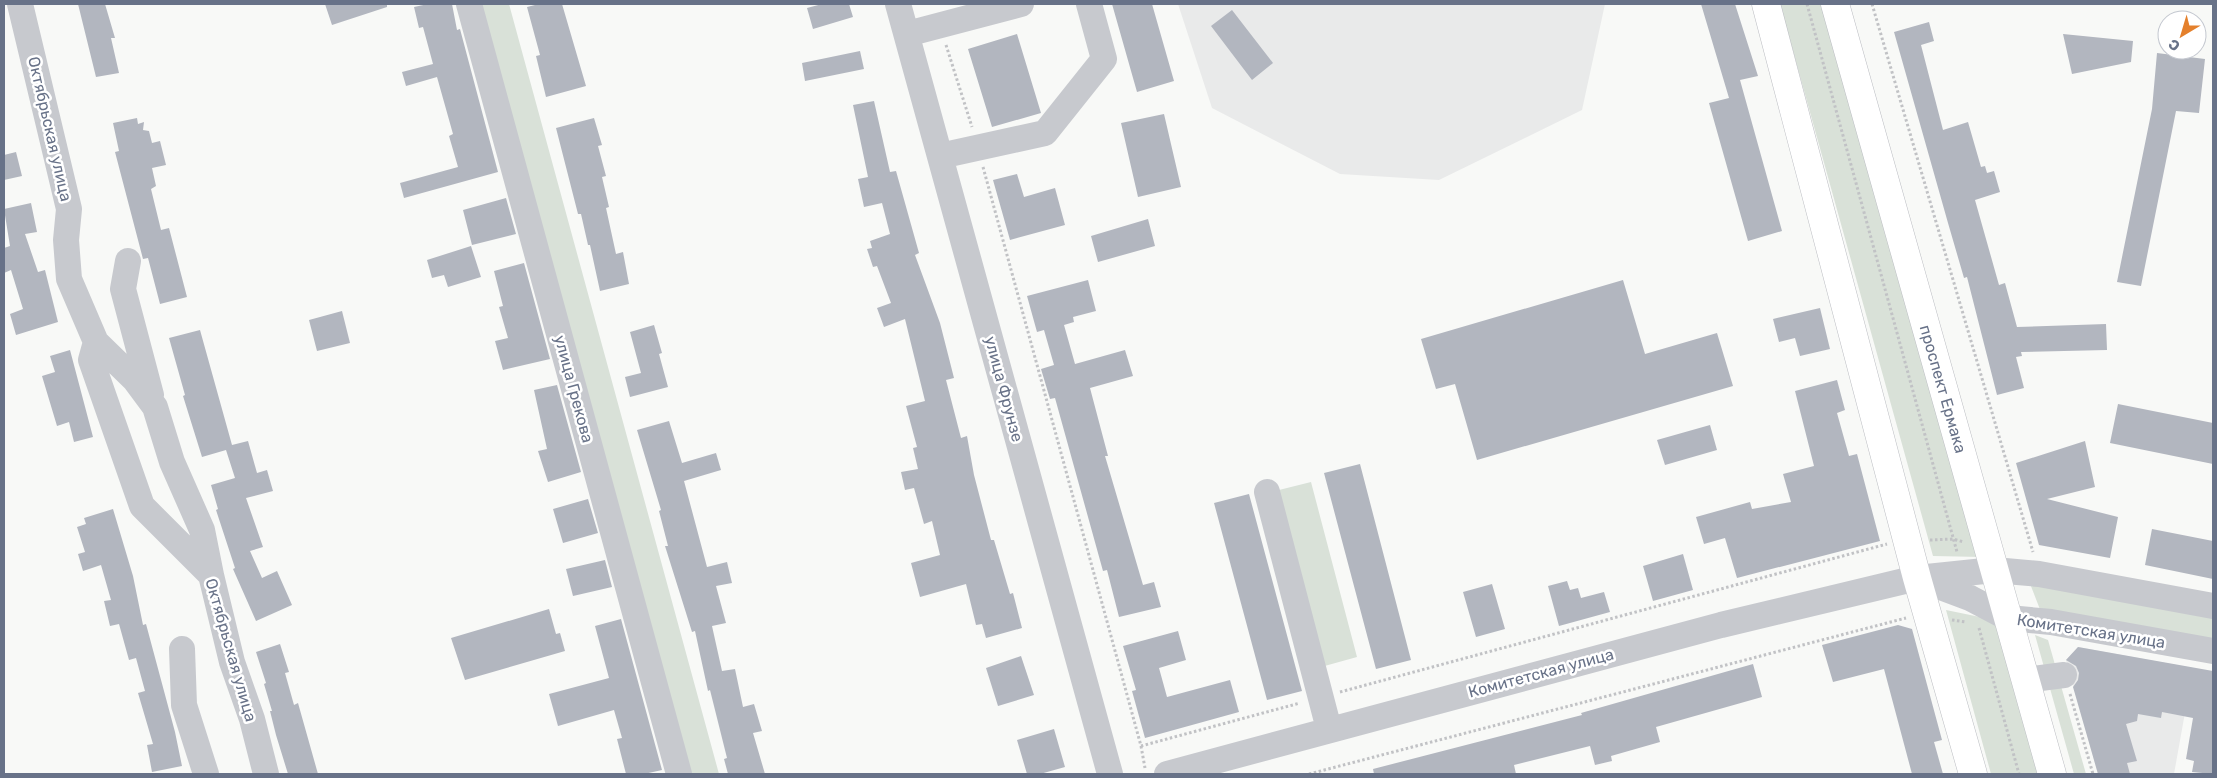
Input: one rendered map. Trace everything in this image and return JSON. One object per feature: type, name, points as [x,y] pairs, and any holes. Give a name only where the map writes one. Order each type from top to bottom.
[{"type":"main road","points":[[1766,4],[1917,578],[1973,774]]},
{"type":"main road","name":"проспект Ермака","points":[[1835,4],[2052,774]]},
{"type":"street","name":"Октябрьская улица","points":[[20,4],[69,210],[66,240],[68,278],[96,342],[90,360],[142,506],[211,575],[232,662],[252,720],[266,774]]},
{"type":"street","name":"улица Грекова","points":[[469,4],[679,774]]},
{"type":"street","name":"улица Фрунзе","points":[[898,4],[1110,774]]},
{"type":"street","points":[[907,34],[1021,4]]},
{"type":"street","points":[[940,156],[1045,133],[1104,59],[1089,4]]},
{"type":"street","points":[[128,261],[123,289],[144,372],[172,462],[202,530],[211,575]]},
{"type":"street","points":[[96,342],[135,380],[155,407]]},
{"type":"street","points":[[1267,492],[1330,729]]},
{"type":"street","name":"Комитетская улица","points":[[1167,774],[1721,625],[1917,578],[1994,570],[2039,574],[2213,606]]},
{"type":"street","name":"Комитетская улица","points":[[1917,578],[1970,598],[2010,626],[2052,622],[2213,651]]},
{"type":"street","points":[[182,649],[184,705],[206,774]]},
{"type":"street","points":[[2025,680],[2064,675]]},
{"type":"path","points":[[1807,4],[1963,572]]},
{"type":"path","points":[[1872,4],[2039,574]]},
{"type":"path","points":[[1310,774],[1914,616],[1968,622]]},
{"type":"path","points":[[2010,626],[1978,623],[2019,774]]},
{"type":"path","points":[[2064,675],[2092,774]]},
{"type":"path","points":[[1141,746],[1147,774]]},
{"type":"shaded area","points":[[478,4],[509,4],[719,774],[689,774]]},
{"type":"shaded area","points":[[1178,4],[1605,4],[1582,110],[1439,180],[1340,174],[1212,108]]},
{"type":"shaded area","points":[[1780,4],[1823,4],[1982,557],[1933,556]]},
{"type":"shaded area","points":[[1311,482],[1357,657],[1321,667],[1275,491]]},
{"type":"shaded area","points":[[2029,581],[2213,614],[2213,644],[2041,612]]},
{"type":"shaded area","points":[[1946,610],[2009,623],[2051,774],[1991,774]]},
{"type":"shaded area","points":[[2035,635],[2048,640],[2086,774],[2074,774]]},
{"type":"shaded area","points":[[2078,647],[2193,668],[2174,774],[2098,774],[2066,660]]},
{"type":"building","points":[[78,4],[105,4],[115,38],[111,38],[119,73],[96,77]]},
{"type":"building","points":[[325,4],[387,4],[387,7],[332,25]]},
{"type":"building","points":[[428,4],[452,4],[457,30],[460,29],[498,172],[404,198],[400,183],[458,167],[449,136],[453,134],[437,77],[406,86],[402,72],[433,64],[423,27],[419,28],[414,7]]},
{"type":"building","points":[[539,4],[562,4],[586,86],[546,97],[536,56],[540,55],[527,7]]},
{"type":"building","points":[[822,4],[849,4],[853,17],[813,29],[807,8]]},
{"type":"building","points":[[1112,4],[1152,4],[1174,81],[1137,92]]},
{"type":"building","points":[[1701,4],[1735,4],[1758,76],[1740,80],[1782,231],[1748,241],[1709,103],[1729,98]]},
{"type":"building","points":[[1232,10],[1273,63],[1252,80],[1211,26]]},
{"type":"building","points":[[1929,22],[1934,41],[1921,45],[1943,130],[1968,122],[1981,167],[1985,166],[1987,173],[1994,171],[2000,192],[1975,200],[1999,285],[2005,283],[2017,327],[2106,324],[2107,350],[2021,352],[2022,356],[2016,357],[2024,388],[1997,395],[1967,277],[1964,278],[1894,32]]},
{"type":"building","points":[[1017,34],[1041,113],[992,127],[968,49]]},
{"type":"building","points":[[2063,34],[2133,41],[2131,62],[2072,74]]},
{"type":"building","points":[[860,51],[864,69],[805,81],[802,63]]},
{"type":"building","points":[[2157,53],[2157,60],[2205,60],[2199,113],[2176,111],[2141,286],[2117,282],[2152,109]]},
{"type":"building","points":[[874,101],[890,172],[896,171],[919,253],[915,255],[940,323],[954,378],[946,380],[961,438],[967,436],[974,475],[991,540],[994,540],[1010,594],[1013,593],[1022,628],[986,638],[982,624],[976,625],[966,584],[920,597],[911,563],[940,555],[932,521],[924,524],[914,488],[905,490],[901,472],[918,469],[913,448],[917,447],[906,406],[925,401],[905,319],[884,327],[877,308],[891,303],[877,266],[873,267],[867,249],[872,248],[870,241],[890,234],[882,203],[864,207],[858,179],[868,177],[853,105]]},
{"type":"building","points":[[1164,114],[1181,187],[1138,197],[1121,123]]},
{"type":"building","points":[[137,118],[138,124],[144,122],[143,130],[149,131],[152,143],[160,141],[166,165],[152,168],[156,186],[151,189],[161,230],[169,228],[187,297],[160,304],[148,258],[143,259],[115,152],[119,151],[113,123]]},
{"type":"building","points":[[594,118],[602,145],[598,146],[606,176],[602,177],[609,207],[606,208],[616,254],[623,252],[629,284],[600,291],[590,245],[588,245],[581,214],[578,214],[556,128]]},
{"type":"building","points":[[16,152],[22,176],[4,180],[4,155]]},
{"type":"building","points":[[1017,174],[1024,197],[1055,188],[1065,225],[1010,240],[993,180]]},
{"type":"building","points":[[506,198],[516,234],[472,245],[463,210]]},
{"type":"building","points":[[31,203],[37,232],[25,234],[38,272],[45,270],[58,322],[16,335],[10,314],[23,309],[11,270],[4,273],[4,248],[10,246],[4,209]]},
{"type":"building","points":[[1148,219],[1155,246],[1098,262],[1091,236]]},
{"type":"building","points":[[471,246],[481,277],[448,287],[444,275],[432,278],[427,260]]},
{"type":"building","points":[[524,263],[550,359],[503,370],[495,341],[508,338],[499,307],[503,306],[494,271]]},
{"type":"building","points":[[1088,280],[1096,311],[1073,317],[1074,322],[1064,325],[1075,364],[1125,350],[1133,376],[1090,388],[1108,456],[1105,456],[1143,585],[1154,582],[1161,607],[1119,617],[1107,570],[1103,571],[1055,398],[1050,399],[1041,369],[1054,365],[1044,330],[1037,332],[1027,296]]},
{"type":"building","points":[[1623,280],[1645,354],[1717,333],[1733,386],[1477,460],[1455,384],[1436,389],[1421,339]]},
{"type":"building","points":[[1820,308],[1830,349],[1800,356],[1795,338],[1779,342],[1773,319]]},
{"type":"building","points":[[342,311],[350,343],[317,351],[309,320]]},
{"type":"building","points":[[654,325],[662,353],[659,354],[668,387],[630,397],[625,377],[641,373],[630,332]]},
{"type":"building","points":[[200,330],[232,445],[248,441],[257,473],[267,470],[273,491],[246,498],[263,547],[250,551],[262,578],[277,571],[292,605],[256,621],[233,569],[235,568],[216,510],[218,509],[211,485],[235,478],[226,450],[202,457],[183,396],[185,395],[169,338]]},
{"type":"building","points":[[70,350],[93,437],[74,442],[69,422],[57,426],[42,376],[55,372],[50,356]]},
{"type":"building","points":[[1837,380],[1845,410],[1837,413],[1849,456],[1857,454],[1880,541],[1737,578],[1725,538],[1704,544],[1696,517],[1750,502],[1752,509],[1791,502],[1783,474],[1814,466],[1795,391]]},
{"type":"building","points":[[557,385],[581,472],[548,482],[538,451],[547,449],[534,390]]},
{"type":"building","points":[[2118,404],[2213,423],[2213,464],[2110,443]]},
{"type":"building","points":[[669,421],[682,463],[716,453],[721,470],[684,481],[707,567],[727,562],[732,583],[716,586],[726,623],[712,626],[722,671],[735,669],[743,707],[754,704],[762,731],[753,733],[765,774],[728,774],[724,759],[727,758],[710,690],[708,691],[695,631],[692,632],[665,546],[668,546],[659,511],[661,510],[637,430]]},
{"type":"building","points":[[1710,425],[1717,450],[1665,465],[1657,440]]},
{"type":"building","points":[[2085,441],[2095,487],[2047,499],[2118,517],[2110,558],[2039,545],[2016,463]]},
{"type":"building","points":[[1360,464],[1411,660],[1376,669],[1324,473]]},
{"type":"building","points":[[1249,494],[1302,691],[1267,700],[1214,503]]},
{"type":"building","points":[[588,499],[598,533],[563,543],[553,509]]},
{"type":"building","points":[[113,509],[133,576],[143,625],[146,624],[175,732],[182,766],[152,772],[147,745],[153,744],[138,693],[145,691],[136,658],[129,660],[119,624],[110,626],[104,601],[111,600],[101,565],[83,571],[78,554],[85,552],[77,527],[86,524],[84,518]]},
{"type":"building","points":[[2152,529],[2213,541],[2213,579],[2145,565]]},
{"type":"building","points":[[1683,554],[1693,590],[1653,601],[1643,566]]},
{"type":"building","points":[[605,560],[612,587],[573,596],[566,569]]},
{"type":"building","points":[[1567,581],[1570,590],[1578,588],[1581,598],[1604,592],[1610,612],[1559,626],[1548,586]]},
{"type":"building","points":[[1492,584],[1505,629],[1476,637],[1463,592]]},
{"type":"building","points":[[549,609],[556,634],[560,633],[565,651],[465,680],[451,638]]},
{"type":"building","points":[[621,619],[662,770],[644,774],[626,774],[617,739],[622,738],[614,710],[558,726],[549,694],[609,678],[595,626]]},
{"type":"building","points":[[1898,625],[1912,629],[1942,740],[1934,742],[1943,774],[1912,774],[1884,669],[1833,682],[1822,645]]},
{"type":"building","points":[[1178,631],[1186,660],[1159,668],[1167,697],[1230,680],[1239,712],[1145,738],[1132,691],[1136,690],[1123,646]]},
{"type":"building","points":[[280,644],[289,672],[285,673],[294,705],[298,703],[318,774],[288,774],[276,735],[270,711],[272,711],[264,684],[266,683],[256,652]]},
{"type":"building","points":[[2078,647],[2213,671],[2213,774],[2192,772],[2194,761],[2186,759],[2193,718],[2162,712],[2161,718],[2138,714],[2137,721],[2126,724],[2137,761],[2127,763],[2130,774],[2098,774],[2073,687],[2078,680],[2079,673],[2076,666],[2066,660]]},
{"type":"building","points":[[1021,656],[1034,695],[998,706],[986,668]]},
{"type":"building","points":[[1753,664],[1762,697],[1656,727],[1660,742],[1611,756],[1612,761],[1595,765],[1590,746],[1514,765],[1516,774],[1374,774],[1373,769],[1582,715],[1581,713]]},
{"type":"building","points":[[1054,729],[1065,767],[1040,774],[1027,774],[1017,740]]}]
